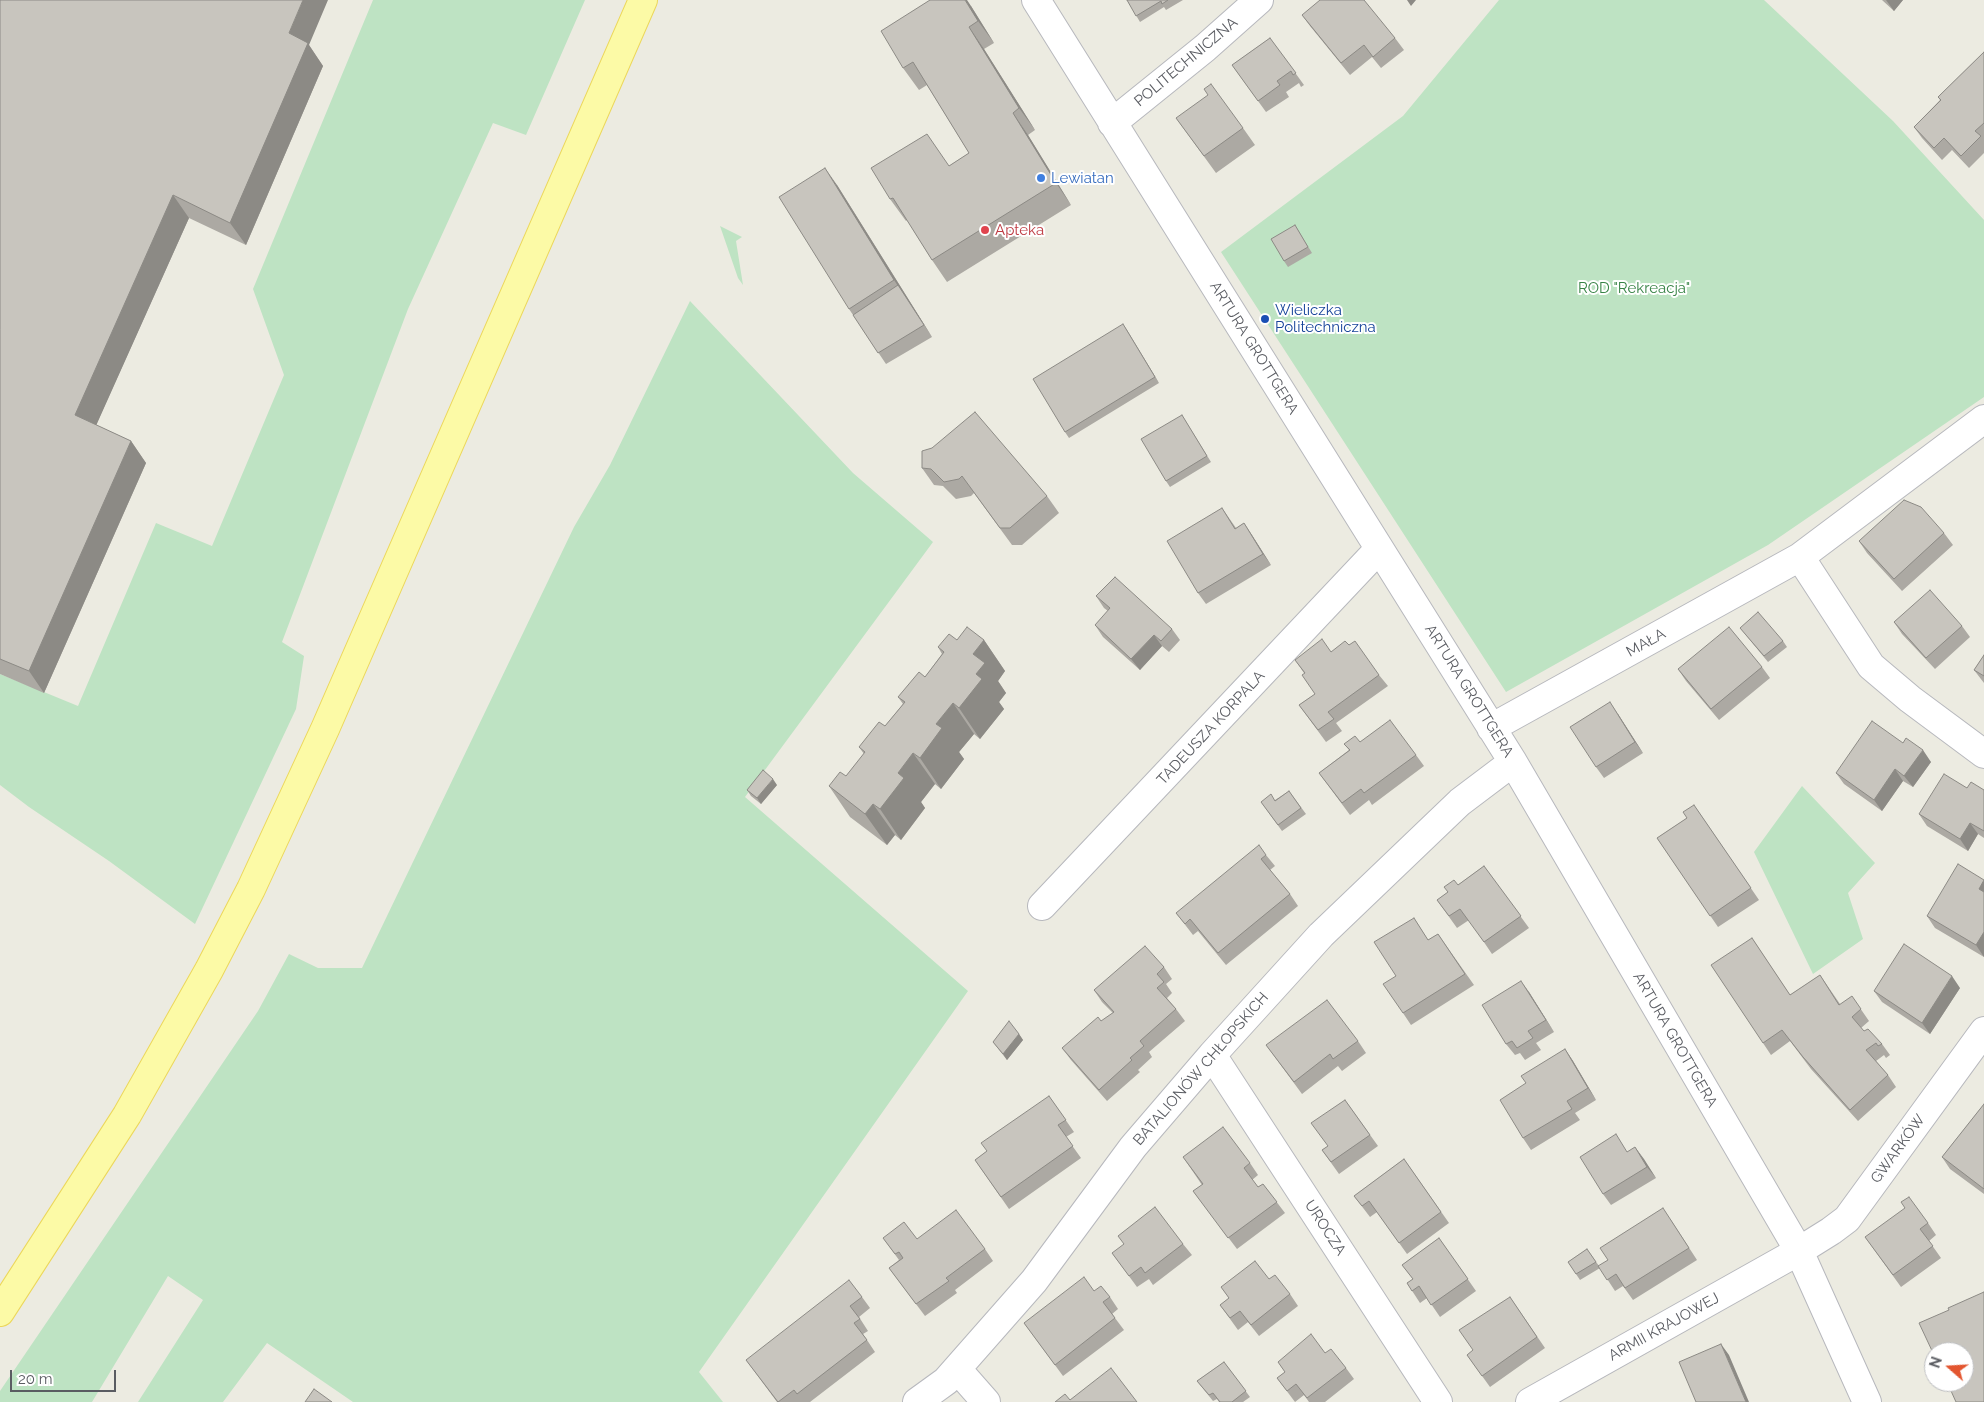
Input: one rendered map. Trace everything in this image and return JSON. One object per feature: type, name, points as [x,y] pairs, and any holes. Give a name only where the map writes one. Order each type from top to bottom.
[{"type":"main road","points":[[0,1312],[127,1115],[209,970],[252,889],[329,720],[643,0]]},
{"type":"street","name":"ARTURA GROTTGERA","points":[[1036,0],[1513,762],[1799,1251],[1867,1402]]},
{"type":"street","name":"POLITECHNICZNA","points":[[1112,123],[1205,48],[1259,0]]},
{"type":"street","name":"MAŁA","points":[[1491,728],[1800,557],[1984,419]]},
{"type":"street","name":"TADEUSZA KORPALA","points":[[1042,906],[1379,549]]},
{"type":"street","points":[[1800,557],[1871,666],[1910,699],[1984,754]]},
{"type":"street","name":"BATALIONÓW CHŁOPSKICH","points":[[917,1402],[946,1381],[1034,1281],[1133,1147],[1212,1055],[1321,934],[1460,802],[1513,762]]},
{"type":"street","name":"GWARKÓW","points":[[1799,1251],[1825,1236],[1847,1219],[1984,1031]]},
{"type":"street","name":"UROCZA","points":[[1212,1055],[1438,1402]]},
{"type":"street","name":"ARMII KRAJOWEJ","points":[[1530,1402],[1799,1251]]},
{"type":"street","points":[[957,1369],[986,1402]]},
{"type":"green space","points":[[373,0],[585,0],[526,135],[493,123],[408,309],[282,642],[304,656],[296,709],[195,924],[0,785],[0,674],[78,706],[156,523],[212,546],[284,375],[253,289]]},
{"type":"green space","name":"ROD \"Rekreacja\"","points":[[1499,0],[1764,0],[1893,121],[1984,220],[1984,397],[1768,545],[1506,692],[1221,252],[1403,116]]},
{"type":"green space","points":[[720,226],[742,237],[736,241],[743,285],[738,278]]},
{"type":"green space","points":[[690,301],[853,473],[933,542],[745,797],[968,991],[699,1372],[723,1402],[353,1402],[267,1343],[223,1402],[138,1402],[203,1300],[168,1276],[92,1402],[0,1402],[0,1391],[258,1011],[289,954],[318,968],[362,968],[574,527],[610,465]]},
{"type":"green space","points":[[1802,786],[1875,863],[1848,893],[1863,939],[1813,974],[1754,852]]},
{"type":"building","points":[[0,0],[303,0],[289,33],[308,43],[230,223],[173,195],[75,415],[131,441],[29,671],[0,659]]},
{"type":"building","points":[[930,0],[965,0],[978,21],[969,27],[1019,108],[1013,113],[1056,183],[932,260],[893,198],[890,199],[871,168],[927,134],[949,166],[969,153],[913,62],[903,68],[881,31]]},
{"type":"building","points":[[1127,0],[1168,0],[1162,4],[1161,1],[1136,16]]},
{"type":"building","points":[[1320,0],[1364,0],[1395,38],[1373,57],[1364,45],[1341,63],[1302,15]]},
{"type":"building","points":[[1270,38],[1296,73],[1293,75],[1291,71],[1277,81],[1280,85],[1258,101],[1232,65]]},
{"type":"building","points":[[1984,52],[1984,123],[1975,131],[1981,136],[1961,156],[1944,138],[1934,148],[1914,127],[1941,100],[1938,97]]},
{"type":"building","points":[[1211,84],[1243,128],[1204,156],[1176,118],[1208,95],[1204,89]]},
{"type":"building","points":[[825,168],[894,280],[849,309],[779,197]]},
{"type":"building","points":[[1295,225],[1308,247],[1284,261],[1271,239]]},
{"type":"building","points":[[898,285],[924,325],[878,353],[853,315]]},
{"type":"building","points":[[1123,324],[1155,377],[1065,432],[1033,379]]},
{"type":"building","points":[[975,412],[1047,496],[1010,528],[1000,528],[962,476],[959,479],[944,482],[931,469],[922,468],[922,451],[932,448]]},
{"type":"building","points":[[1182,415],[1207,456],[1166,481],[1141,439]]},
{"type":"building","points":[[1904,500],[1921,507],[1944,533],[1894,579],[1859,541]]},
{"type":"building","points":[[1222,508],[1235,529],[1244,523],[1263,554],[1198,593],[1167,541]]},
{"type":"building","points":[[1115,577],[1172,629],[1161,641],[1154,635],[1131,659],[1095,625],[1110,608],[1096,596]]},
{"type":"building","points":[[1930,590],[1962,626],[1926,658],[1894,622]]},
{"type":"building","points":[[1758,612],[1783,641],[1764,656],[1740,628]]},
{"type":"building","points":[[967,627],[984,640],[973,654],[985,663],[976,674],[982,679],[959,708],[953,703],[936,724],[942,728],[920,758],[913,753],[898,773],[904,778],[880,809],[873,804],[865,814],[829,786],[840,772],[846,776],[865,752],[859,747],[879,722],[885,726],[905,702],[898,697],[919,672],[925,677],[944,652],[938,647],[949,634],[957,640]]},
{"type":"building","points":[[1729,627],[1762,667],[1711,709],[1678,669]]},
{"type":"building","points":[[1322,639],[1331,652],[1345,641],[1349,645],[1355,641],[1379,675],[1328,712],[1334,719],[1318,730],[1299,705],[1315,694],[1302,675],[1305,673],[1295,660]]},
{"type":"building","points":[[1984,655],[1984,676],[1974,670]]},
{"type":"building","points":[[1610,702],[1635,742],[1596,767],[1570,727]]},
{"type":"building","points":[[1390,720],[1416,755],[1364,793],[1361,789],[1342,803],[1319,773],[1350,750],[1344,744],[1355,736],[1360,742]]},
{"type":"building","points":[[1872,721],[1903,743],[1906,738],[1923,750],[1904,776],[1895,769],[1874,800],[1836,773]]},
{"type":"building","points":[[763,770],[773,779],[757,798],[747,790]]},
{"type":"building","points":[[1944,774],[1967,788],[1971,782],[1984,790],[1984,831],[1970,823],[1960,839],[1919,814]]},
{"type":"building","points":[[1289,791],[1301,808],[1278,825],[1261,802],[1271,794],[1275,801]]},
{"type":"building","points":[[1694,805],[1751,888],[1710,916],[1657,838],[1687,818],[1683,812]]},
{"type":"building","points":[[1259,845],[1266,855],[1261,859],[1290,894],[1218,953],[1190,919],[1185,924],[1176,913]]},
{"type":"building","points":[[1958,864],[1984,880],[1979,889],[1984,892],[1984,932],[1976,945],[1927,916]]},
{"type":"building","points":[[1484,866],[1521,916],[1484,942],[1460,909],[1449,916],[1437,900],[1448,892],[1444,887],[1454,880],[1458,885]]},
{"type":"building","points":[[1414,918],[1428,940],[1438,934],[1465,974],[1403,1013],[1383,984],[1396,976],[1374,942]]},
{"type":"building","points":[[1752,938],[1790,995],[1820,975],[1839,1005],[1852,996],[1861,1009],[1852,1017],[1864,1031],[1868,1029],[1882,1044],[1878,1046],[1876,1043],[1866,1050],[1888,1075],[1850,1110],[1782,1030],[1763,1043],[1711,965]]},
{"type":"building","points":[[1904,944],[1952,976],[1922,1023],[1874,991]]},
{"type":"building","points":[[1145,946],[1164,967],[1157,974],[1164,982],[1157,988],[1176,1009],[1140,1041],[1144,1046],[1130,1058],[1132,1060],[1099,1090],[1062,1048],[1098,1017],[1101,1021],[1114,1012],[1094,990]]},
{"type":"building","points":[[1521,981],[1546,1020],[1528,1031],[1533,1038],[1517,1048],[1512,1041],[1506,1044],[1482,1005]]},
{"type":"building","points":[[1327,1000],[1358,1041],[1333,1059],[1330,1054],[1294,1082],[1266,1045]]},
{"type":"building","points":[[1009,1021],[1019,1034],[1003,1054],[993,1042]]},
{"type":"building","points":[[1565,1049],[1588,1088],[1567,1101],[1572,1109],[1523,1138],[1500,1100],[1526,1083],[1521,1076]]},
{"type":"building","points":[[1049,1096],[1066,1120],[1058,1125],[1073,1146],[1001,1197],[975,1160],[987,1151],[981,1143]]},
{"type":"building","points":[[1345,1100],[1370,1135],[1331,1162],[1322,1150],[1328,1146],[1311,1123]]},
{"type":"building","points":[[1984,1104],[1984,1189],[1942,1157]]},
{"type":"building","points":[[1223,1127],[1250,1163],[1244,1168],[1258,1187],[1263,1184],[1277,1202],[1228,1238],[1193,1191],[1203,1184],[1183,1157]]},
{"type":"building","points":[[1616,1134],[1627,1152],[1635,1147],[1647,1167],[1603,1194],[1580,1157]]},
{"type":"building","points":[[1404,1159],[1441,1212],[1399,1243],[1369,1201],[1362,1206],[1354,1196]]},
{"type":"building","points":[[1909,1197],[1928,1223],[1920,1229],[1933,1246],[1893,1275],[1865,1237],[1905,1208],[1901,1202]]},
{"type":"building","points":[[1155,1207],[1183,1244],[1145,1273],[1141,1267],[1129,1276],[1112,1253],[1124,1244],[1118,1236]]},
{"type":"building","points":[[1663,1208],[1689,1248],[1625,1288],[1616,1274],[1607,1280],[1598,1266],[1608,1260],[1600,1248]]},
{"type":"building","points":[[956,1210],[985,1249],[946,1278],[949,1281],[916,1304],[889,1268],[903,1258],[899,1252],[895,1254],[883,1238],[904,1222],[917,1239]]},
{"type":"building","points":[[1439,1238],[1468,1279],[1431,1305],[1419,1286],[1412,1291],[1407,1283],[1413,1279],[1402,1265]]},
{"type":"building","points":[[1587,1249],[1596,1262],[1576,1274],[1568,1262]]},
{"type":"building","points":[[1255,1261],[1269,1279],[1275,1275],[1290,1294],[1251,1325],[1240,1311],[1230,1318],[1220,1305],[1229,1298],[1221,1287]]},
{"type":"building","points":[[1084,1277],[1094,1291],[1101,1286],[1110,1297],[1103,1302],[1115,1318],[1055,1365],[1024,1323]]},
{"type":"building","points":[[849,1280],[862,1297],[850,1306],[860,1319],[854,1323],[867,1340],[797,1394],[794,1390],[778,1402],[746,1360]]},
{"type":"building","points":[[1984,1292],[1984,1402],[1956,1402],[1952,1392],[1974,1392],[1974,1342],[1928,1342],[1919,1323],[1949,1310],[1948,1308]]},
{"type":"building","points":[[1510,1297],[1537,1337],[1482,1376],[1467,1355],[1473,1350],[1459,1330]]},
{"type":"building","points":[[1311,1334],[1325,1353],[1331,1349],[1346,1368],[1307,1398],[1296,1384],[1287,1391],[1277,1378],[1285,1372],[1278,1362]]},
{"type":"building","points":[[1721,1344],[1746,1402],[1696,1402],[1679,1362]]},
{"type":"building","points":[[1224,1362],[1246,1391],[1232,1402],[1220,1402],[1213,1393],[1209,1395],[1197,1381]]},
{"type":"building","points":[[1111,1368],[1137,1402],[1055,1402],[1065,1394],[1070,1400]]},
{"type":"building","points":[[314,1389],[332,1402],[305,1402]]},
{"type":"place","name":"Lewiatan","points":[[1041,178]]},
{"type":"place","name":"Apteka","points":[[985,230]]},
{"type":"place","name":"Wieliczka Politechniczna","points":[[1265,319]]}]
